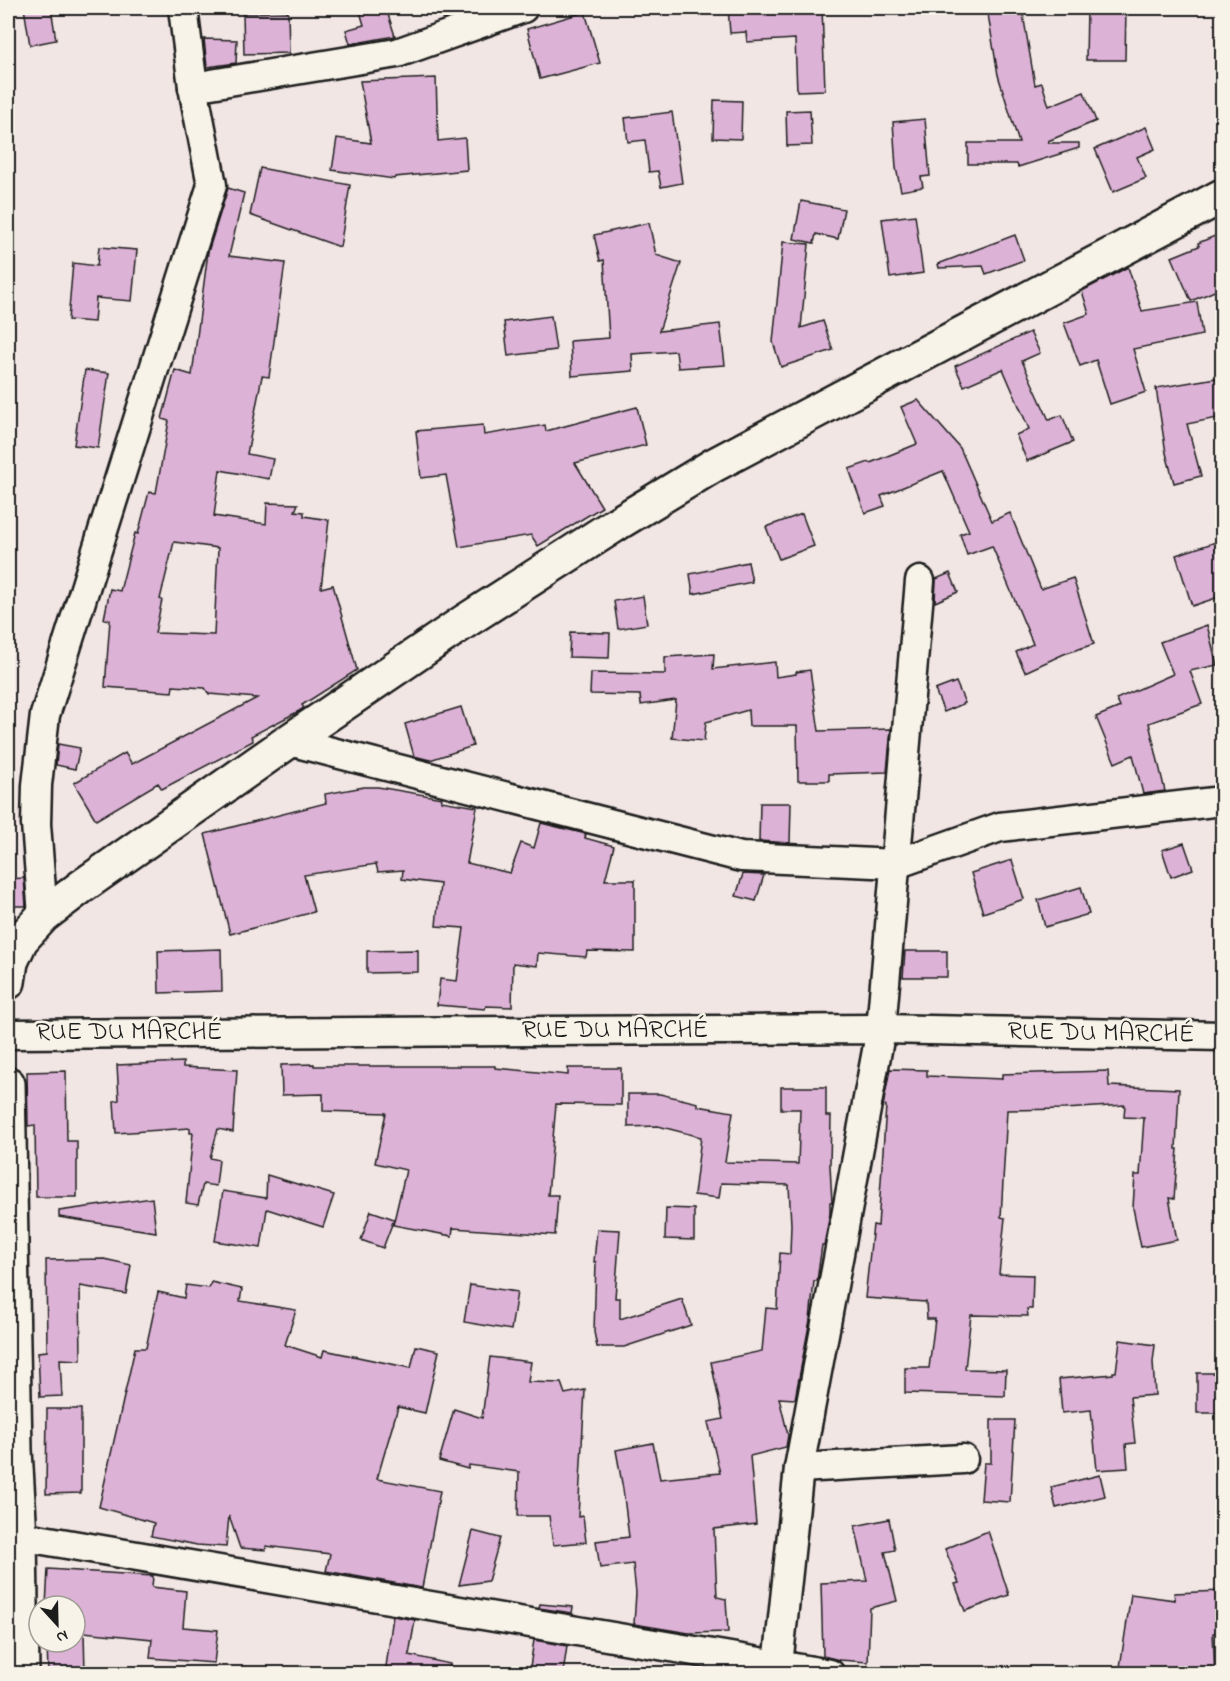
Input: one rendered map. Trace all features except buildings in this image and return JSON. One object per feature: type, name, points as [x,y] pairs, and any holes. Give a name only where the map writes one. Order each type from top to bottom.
[{"type":"street","points":[[43,916],[36,824],[37,785],[45,715],[212,185],[193,87],[183,8]]},
{"type":"street","points":[[193,87],[398,53],[523,8]]},
{"type":"street","points":[[8,982],[11,962],[21,940],[43,916],[289,741],[464,622],[618,523],[714,465],[1222,196]]},
{"type":"street","points":[[778,1665],[799,1468],[881,1029],[920,581]]},
{"type":"street","points":[[289,741],[741,857],[896,864],[1000,827],[1222,801]]},
{"type":"street","name":"RUE DU MARCHÉ","points":[[8,1034],[881,1029],[1222,1036]]},
{"type":"street","points":[[8,1084],[11,1450],[20,1536],[22,1674]]},
{"type":"street","points":[[799,1468],[963,1460]]},
{"type":"street","points":[[20,1536],[830,1674]]}]
